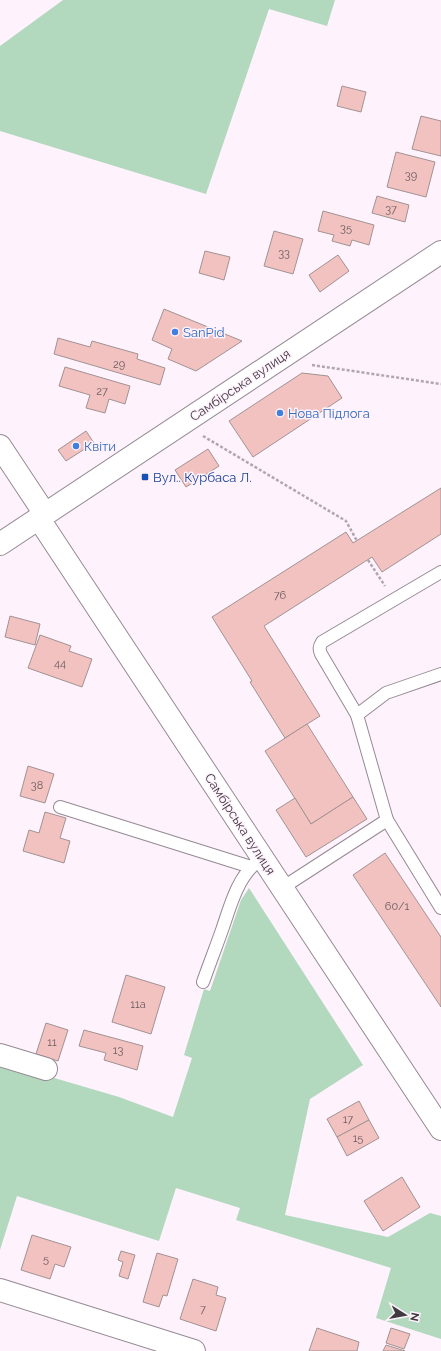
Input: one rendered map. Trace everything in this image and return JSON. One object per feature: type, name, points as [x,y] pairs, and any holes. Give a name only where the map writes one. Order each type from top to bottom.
[{"type":"street","name":"Самбірська вулиця","points":[[0,544],[441,252]]},
{"type":"street","points":[[0,446],[42,516]]},
{"type":"street","name":"Самбірська вулиця","points":[[42,516],[257,862],[282,888],[441,1128]]},
{"type":"street","points":[[0,1055],[46,1069]]},
{"type":"street","points":[[0,1290],[194,1351]]},
{"type":"lane","points":[[441,572],[322,642],[319,650],[357,715],[387,820],[441,908]]},
{"type":"lane","points":[[357,715],[386,693],[441,674]]},
{"type":"lane","points":[[60,807],[257,862],[241,881],[203,982]]},
{"type":"lane","points":[[282,888],[387,820]]},
{"type":"path","points":[[311,365],[441,384]]},
{"type":"path","points":[[199,433],[346,521],[357,541]]},
{"type":"path","points":[[368,560],[394,600]]},
{"type":"green space","points":[[63,0],[335,0],[327,26],[269,9],[206,194],[0,131],[0,46]]},
{"type":"green space","points":[[249,888],[363,1065],[310,1099],[285,1215],[388,1237],[430,1213],[441,1216],[441,1339],[376,1318],[391,1268],[236,1220],[240,1208],[176,1188],[159,1241],[17,1196],[0,1250],[0,1062],[119,1097],[173,1117],[192,1058],[184,1055],[204,989],[210,991],[241,900]]},
{"type":"building","points":[[342,86],[366,92],[361,112],[337,106]]},
{"type":"building","points":[[421,116],[441,121],[441,156],[412,149]]},
{"type":"building","points":[[396,152],[435,162],[426,197],[387,187]]},
{"type":"building","points":[[377,196],[409,205],[405,222],[372,213]]},
{"type":"building","points":[[323,211],[374,225],[369,245],[352,240],[350,246],[332,241],[334,235],[318,231]]},
{"type":"building","points":[[274,231],[303,239],[293,274],[264,266]]},
{"type":"building","points":[[205,251],[230,257],[224,280],[199,273]]},
{"type":"building","points":[[338,255],[349,271],[320,292],[309,275]]},
{"type":"building","points":[[164,309],[242,341],[196,371],[168,359],[172,349],[152,340]]},
{"type":"building","points":[[58,338],[90,347],[92,341],[138,354],[137,359],[165,368],[160,385],[54,354]]},
{"type":"building","points":[[65,367],[130,386],[125,404],[109,399],[105,413],[86,408],[90,395],[59,386]]},
{"type":"building","points":[[302,373],[328,376],[342,398],[253,457],[229,421]]},
{"type":"building","points":[[86,431],[94,443],[66,461],[58,450]]},
{"type":"building","points":[[208,449],[219,466],[186,487],[175,470]]},
{"type":"building","points":[[441,488],[441,534],[382,572],[372,557],[264,626],[320,716],[285,738],[212,617],[346,532],[353,543]]},
{"type":"building","points":[[10,616],[40,624],[35,645],[5,637]]},
{"type":"building","points":[[40,635],[71,646],[69,651],[92,659],[82,687],[28,668]]},
{"type":"building","points":[[307,724],[353,797],[311,824],[265,751]]},
{"type":"building","points":[[28,766],[54,774],[45,803],[20,796]]},
{"type":"building","points":[[353,797],[367,819],[306,857],[276,810],[295,798],[311,824]]},
{"type":"building","points":[[45,812],[66,818],[60,838],[70,841],[64,863],[23,851],[29,830],[39,833]]},
{"type":"building","points":[[385,853],[441,937],[441,1007],[353,875]]},
{"type":"building","points":[[126,975],[165,987],[151,1034],[112,1022]]},
{"type":"building","points":[[46,1023],[68,1030],[58,1061],[36,1054]]},
{"type":"building","points":[[84,1030],[143,1046],[137,1070],[104,1060],[106,1053],[79,1046]]},
{"type":"building","points":[[359,1101],[369,1120],[337,1137],[327,1119]]},
{"type":"building","points":[[369,1120],[379,1138],[347,1156],[337,1137]]},
{"type":"building","points":[[402,1177],[420,1207],[383,1231],[364,1201]]},
{"type":"building","points":[[32,1235],[71,1247],[64,1267],[55,1264],[50,1279],[21,1270]]},
{"type":"building","points":[[121,1251],[135,1255],[128,1279],[119,1276],[123,1262],[118,1260]]},
{"type":"building","points":[[157,1253],[178,1259],[167,1296],[163,1295],[159,1307],[143,1302]]},
{"type":"building","points":[[193,1279],[218,1287],[216,1295],[226,1298],[216,1331],[180,1319]]},
{"type":"building","points":[[317,1328],[359,1342],[357,1351],[309,1351]]},
{"type":"building","points":[[391,1328],[410,1334],[404,1349],[386,1343]]},
{"type":"building","points":[[386,1345],[405,1351],[383,1351]]},
{"type":"place","name":"SanPid","points":[[175,332]]},
{"type":"place","name":"Нова Підлога","points":[[280,413]]},
{"type":"place","name":"Квіти","points":[[76,446]]},
{"type":"place","name":"Вул.. Курбаса Л.","points":[[145,477]]}]
